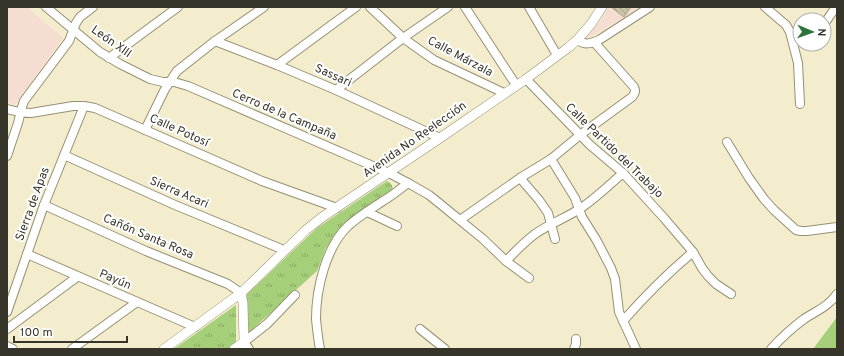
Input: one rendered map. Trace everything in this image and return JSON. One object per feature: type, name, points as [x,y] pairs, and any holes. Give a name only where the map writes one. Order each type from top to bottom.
[{"type":"street","name":"León Xlll","points":[[46,7],[109,58],[146,78],[156,81],[169,82]]},
{"type":"street","points":[[7,156],[24,102],[69,41],[80,17],[93,7]]},
{"type":"street","points":[[109,58],[178,7]]},
{"type":"street","points":[[145,130],[160,97],[177,72],[215,41],[264,7]]},
{"type":"street","points":[[277,65],[356,7]]},
{"type":"street","name":"Calle Márzala","points":[[370,7],[403,38],[434,60],[504,93]]},
{"type":"street","points":[[336,90],[403,38],[448,7]]},
{"type":"street","points":[[466,7],[516,85]]},
{"type":"street","points":[[529,7],[557,56]]},
{"type":"street","name":"Avenida No Reelección","points":[[164,349],[241,293],[284,250],[321,218],[526,79],[569,47],[591,24],[602,7]]},
{"type":"street","points":[[577,40],[586,44],[599,40],[650,7]]},
{"type":"street","points":[[765,7],[786,25],[790,32],[798,63],[800,104]]},
{"type":"street","name":"Sassari","points":[[215,41],[336,90],[440,138]]},
{"type":"street","points":[[460,220],[520,178],[551,159],[580,135],[632,97],[635,93],[634,87],[594,42]]},
{"type":"street","name":"Calle Partido del Trabajo","points":[[526,79],[590,145],[623,173],[693,252],[708,276],[716,284],[731,294]]},
{"type":"street","name":"Cerro de la Campaña","points":[[169,82],[181,83],[389,173],[408,183],[429,195],[483,239],[506,261],[529,278]]},
{"type":"street","name":"Calle Potosí","points":[[7,109],[20,113],[31,113],[73,106],[95,108],[262,181],[337,208]]},
{"type":"street","name":"Sierra de Apas","points":[[7,312],[44,205],[84,106]]},
{"type":"street","points":[[727,142],[764,199],[796,230],[807,231],[837,227]]},
{"type":"street","name":"Sierra Acari","points":[[64,155],[175,205],[284,250]]},
{"type":"street","points":[[551,159],[575,198],[582,217],[598,241],[615,279],[619,312],[636,349]]},
{"type":"street","points":[[506,261],[528,239],[590,202],[623,173]]},
{"type":"street","points":[[520,178],[548,213],[555,239]]},
{"type":"street","points":[[320,349],[316,317],[318,296],[323,272],[332,248],[348,226],[408,183]]},
{"type":"street","name":"Cañón Santa Rosa","points":[[44,205],[228,284],[241,293]]},
{"type":"street","points":[[367,212],[397,226]]},
{"type":"street","points":[[623,321],[640,301],[676,266],[693,252]]},
{"type":"street","name":"Payún","points":[[27,254],[195,327]]},
{"type":"street","points":[[7,329],[77,277]]},
{"type":"street","points":[[241,293],[247,345]]},
{"type":"street","points":[[771,349],[800,322],[814,312],[823,308],[837,294]]},
{"type":"street","points":[[234,349],[247,345],[295,296]]},
{"type":"street","points":[[72,349],[137,302]]},
{"type":"street","points":[[420,329],[445,349]]},
{"type":"street","points":[[574,349],[576,339]]},
{"type":"street","points":[[7,346],[13,349]]},
{"type":"shaded area","points":[[7,7],[27,7],[63,38],[15,105],[7,102]]},
{"type":"shaded area","points":[[608,7],[639,7],[583,41],[602,19]]},
{"type":"green space","points":[[387,181],[391,183],[392,186],[390,194],[343,226],[326,248],[317,271],[247,334],[247,294],[317,228]]},
{"type":"green space","points":[[236,305],[236,345],[229,349],[174,349]]},
{"type":"green space","points":[[837,317],[837,349],[813,349]]},
{"type":"building","points":[[611,7],[631,7],[624,17]]}]
